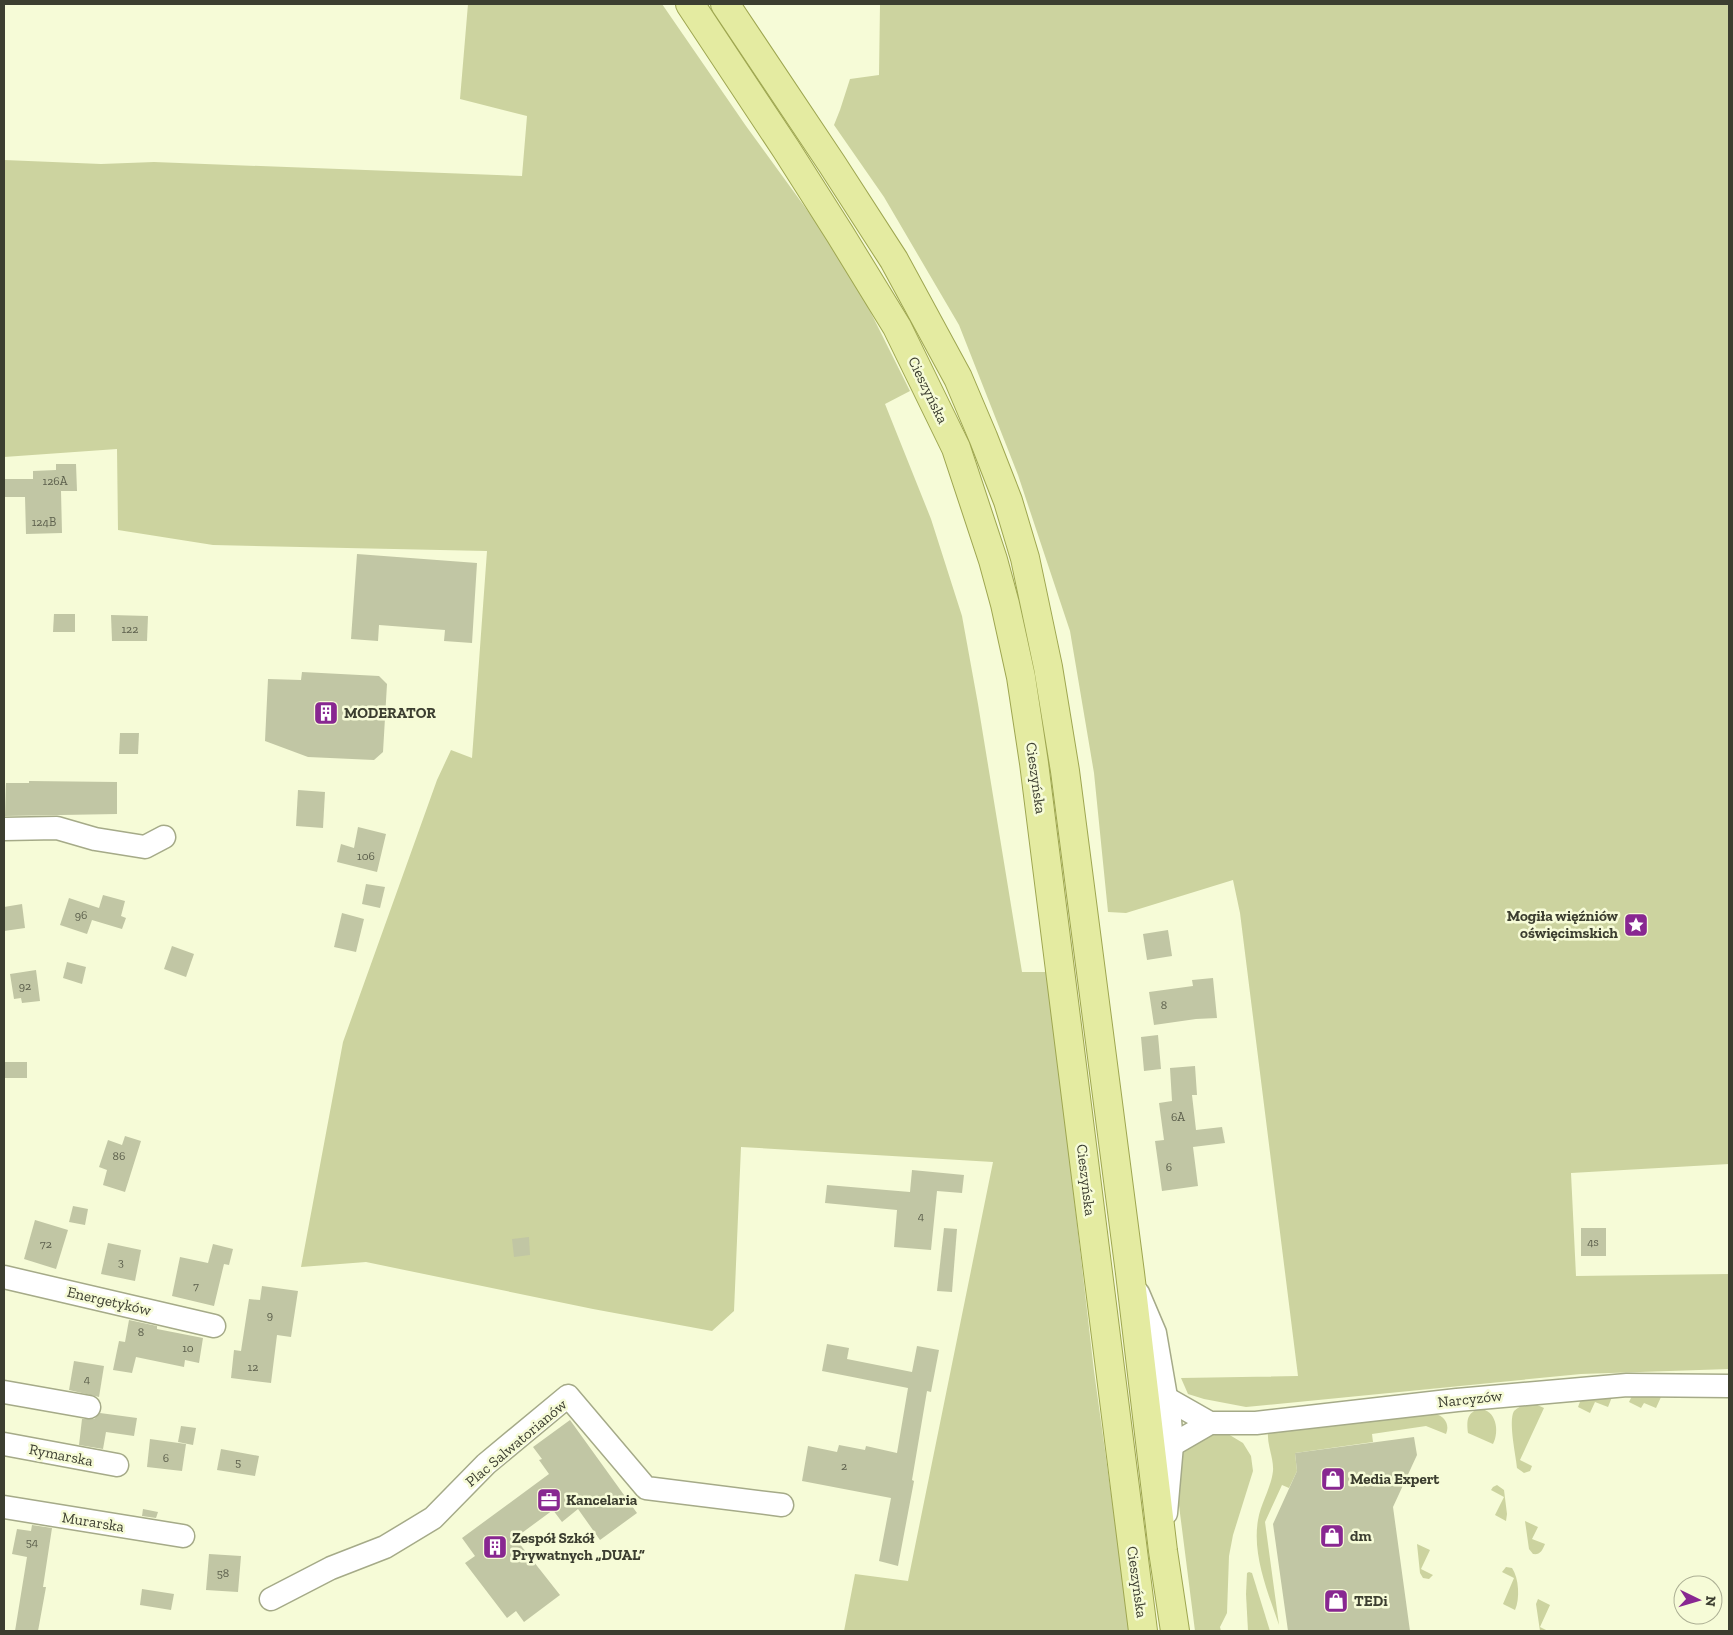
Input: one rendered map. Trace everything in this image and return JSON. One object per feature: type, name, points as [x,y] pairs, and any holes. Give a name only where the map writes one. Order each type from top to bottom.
[{"type":"main road","name":"Cieszyńska","points":[[690,4],[786,149],[897,327],[956,448],[993,560],[1021,677],[1034,763],[1143,1631]]},
{"type":"main road","name":"Cieszyńska","points":[[725,4],[894,260],[958,378],[984,437],[1008,501],[1024,558],[1051,686],[1065,771],[1130,1273],[1163,1551],[1175,1631]]},
{"type":"street","points":[[4,829],[57,828],[95,839],[145,847],[164,837]]},
{"type":"street","points":[[1130,1273],[1155,1333],[1170,1420],[1172,1445],[1163,1551]]},
{"type":"street","name":"Energetyków","points":[[4,1277],[214,1326]]},
{"type":"street","name":"Narcyzów","points":[[1166,1398],[1210,1423],[1256,1423],[1457,1400],[1626,1385],[1729,1386]]},
{"type":"street","points":[[4,1392],[88,1407]]},
{"type":"street","name":"Plac Salwatorianów","points":[[270,1599],[331,1568],[384,1547],[434,1518],[486,1464],[568,1396],[646,1488],[782,1504]]},
{"type":"street","points":[[1172,1445],[1210,1423]]},
{"type":"street","name":"Rymarska","points":[[4,1444],[118,1465]]},
{"type":"street","name":"Murarska","points":[[4,1507],[183,1536]]},
{"type":"green space","points":[[468,4],[662,4],[746,126],[847,265],[910,391],[885,404],[931,519],[962,616],[1022,972],[1048,972],[1094,1371],[1130,1631],[844,1631],[855,1574],[908,1581],[993,1162],[741,1147],[734,1311],[712,1331],[593,1309],[366,1262],[301,1267],[343,1042],[437,780],[451,750],[472,758],[487,551],[213,545],[118,530],[117,449],[4,457],[4,160],[101,164],[154,162],[522,176],[527,116],[460,99]]},
{"type":"green space","points":[[880,4],[1729,4],[1729,1164],[1571,1173],[1576,1276],[1729,1274],[1729,1369],[1581,1374],[1246,1407],[1188,1394],[1181,1378],[1298,1376],[1240,913],[1233,880],[1126,913],[1108,912],[1094,773],[1070,631],[1018,475],[959,325],[884,197],[834,125],[850,79],[879,75]]},
{"type":"green space","points":[[1633,1394],[1661,1395],[1661,1397],[1656,1408],[1644,1403],[1641,1408],[1629,1402]]},
{"type":"green space","points":[[1612,1397],[1608,1407],[1595,1402],[1590,1413],[1578,1407],[1581,1399]]},
{"type":"green space","points":[[1528,1404],[1535,1404],[1544,1408],[1520,1460],[1532,1466],[1530,1471],[1524,1473],[1517,1468],[1512,1416],[1514,1411]]},
{"type":"green space","points":[[1478,1409],[1489,1412],[1493,1416],[1496,1433],[1493,1444],[1468,1433],[1469,1416]]},
{"type":"green space","points":[[1435,1414],[1446,1421],[1446,1434],[1426,1426],[1372,1434],[1373,1442],[1295,1453],[1297,1471],[1289,1488],[1282,1485],[1265,1522],[1279,1625],[1262,1573],[1257,1547],[1258,1520],[1273,1471],[1268,1433]]},
{"type":"green space","points":[[1228,1434],[1243,1443],[1251,1456],[1253,1471],[1233,1535],[1229,1556],[1227,1613],[1220,1627],[1221,1631],[1195,1631],[1175,1474],[1181,1457],[1189,1447],[1204,1438]]},
{"type":"green space","points":[[1497,1485],[1504,1490],[1506,1521],[1495,1515],[1504,1497],[1491,1490]]},
{"type":"green space","points":[[1525,1521],[1538,1527],[1532,1539],[1545,1544],[1542,1551],[1537,1554],[1533,1554],[1529,1549]]},
{"type":"green space","points":[[1417,1544],[1430,1550],[1421,1569],[1433,1575],[1429,1579],[1423,1578],[1420,1573]]},
{"type":"green space","points":[[1506,1567],[1512,1568],[1517,1583],[1518,1600],[1515,1610],[1503,1604],[1514,1578],[1502,1572]]},
{"type":"green space","points":[[1247,1573],[1252,1573],[1270,1631],[1248,1631],[1246,1594]]},
{"type":"green space","points":[[1538,1599],[1550,1605],[1540,1627],[1548,1631],[1540,1631],[1536,1604]]},
{"type":"building","points":[[56,464],[76,464],[77,491],[61,491],[62,533],[26,534],[25,497],[4,497],[4,479],[33,479],[33,471],[56,470]]},
{"type":"building","points":[[357,554],[477,563],[472,643],[444,641],[445,630],[379,625],[378,641],[351,639]]},
{"type":"building","points":[[54,614],[75,614],[75,632],[53,632]]},
{"type":"building","points":[[111,615],[148,616],[147,641],[112,641]]},
{"type":"building","name":"MODERATOR","points":[[302,672],[379,676],[387,684],[383,752],[374,760],[308,757],[265,741],[268,679],[301,680]]},
{"type":"building","points":[[120,733],[139,733],[138,754],[119,754]]},
{"type":"building","points":[[29,781],[117,782],[117,814],[5,816],[6,783],[29,783]]},
{"type":"building","points":[[298,790],[325,792],[323,828],[296,826]]},
{"type":"building","points":[[358,827],[386,834],[377,872],[337,862],[341,844],[354,848]]},
{"type":"building","points":[[366,884],[385,887],[380,908],[362,904]]},
{"type":"building","points":[[103,895],[125,901],[121,916],[126,918],[122,929],[92,920],[87,934],[60,925],[69,898],[99,908]]},
{"type":"building","points":[[22,904],[25,928],[4,931],[4,907]]},
{"type":"building","points":[[342,913],[364,919],[356,952],[334,947]]},
{"type":"building","points":[[1168,930],[1172,956],[1147,960],[1143,934]]},
{"type":"building","points":[[172,946],[194,954],[186,977],[164,969]]},
{"type":"building","points":[[67,962],[86,967],[82,984],[63,978]]},
{"type":"building","points":[[36,970],[40,1001],[22,1003],[21,998],[14,999],[10,974]]},
{"type":"building","points":[[1213,978],[1217,1018],[1154,1025],[1149,992],[1193,986],[1192,980]]},
{"type":"building","points":[[1158,1035],[1161,1069],[1144,1071],[1141,1037]]},
{"type":"building","points":[[4,1062],[27,1062],[27,1078],[4,1078]]},
{"type":"building","points":[[1195,1066],[1197,1095],[1192,1095],[1196,1130],[1222,1127],[1225,1143],[1193,1147],[1198,1186],[1162,1191],[1155,1141],[1164,1140],[1159,1103],[1172,1101],[1170,1068]]},
{"type":"building","points":[[125,1136],[141,1141],[125,1192],[103,1185],[107,1170],[99,1167],[108,1140],[122,1145]]},
{"type":"building","points":[[912,1170],[964,1175],[962,1193],[937,1191],[931,1250],[894,1247],[897,1210],[825,1203],[827,1185],[910,1192]]},
{"type":"building","points":[[73,1206],[88,1209],[85,1225],[69,1222]]},
{"type":"building","points":[[35,1220],[68,1230],[56,1269],[24,1259]]},
{"type":"building","points":[[944,1228],[957,1229],[952,1292],[937,1291]]},
{"type":"building","points":[[1581,1228],[1606,1228],[1606,1256],[1581,1256]]},
{"type":"building","points":[[529,1237],[530,1255],[514,1257],[512,1239]]},
{"type":"building","points":[[108,1243],[141,1250],[135,1281],[101,1274]]},
{"type":"building","points":[[213,1244],[233,1249],[229,1265],[224,1264],[214,1306],[172,1296],[180,1257],[208,1263]]},
{"type":"building","points":[[262,1286],[298,1291],[291,1337],[277,1335],[271,1383],[231,1378],[234,1350],[241,1351],[249,1299],[260,1300]]},
{"type":"building","points":[[129,1320],[157,1326],[157,1329],[203,1338],[199,1363],[185,1360],[184,1367],[136,1357],[132,1373],[113,1370],[119,1341],[125,1342]]},
{"type":"building","points":[[827,1344],[849,1348],[847,1359],[912,1372],[917,1346],[939,1350],[931,1392],[927,1391],[912,1480],[914,1481],[898,1566],[879,1561],[891,1498],[802,1481],[808,1446],[837,1452],[839,1445],[865,1450],[866,1446],[897,1453],[908,1388],[822,1371]]},
{"type":"building","points":[[74,1361],[104,1366],[99,1397],[69,1390]]},
{"type":"building","points":[[100,1413],[137,1418],[134,1436],[106,1432],[103,1449],[79,1445],[82,1419],[94,1419]]},
{"type":"building","points":[[570,1420],[637,1513],[600,1540],[578,1509],[562,1522],[553,1510],[515,1538],[560,1595],[524,1622],[516,1611],[507,1618],[465,1563],[475,1556],[462,1538],[549,1474],[539,1460],[542,1459],[533,1447]]},
{"type":"building","points":[[181,1426],[196,1428],[193,1445],[178,1442]]},
{"type":"building","points":[[1414,1437],[1417,1455],[1393,1507],[1410,1631],[1288,1631],[1273,1524],[1297,1471],[1295,1453]]},
{"type":"building","points":[[150,1439],[186,1444],[182,1471],[147,1467]]},
{"type":"building","points":[[221,1449],[259,1456],[255,1476],[217,1470]]},
{"type":"building","points":[[143,1509],[158,1512],[156,1518],[142,1516]]},
{"type":"building","points":[[32,1525],[52,1528],[43,1587],[46,1587],[38,1631],[15,1631],[27,1557],[12,1554],[17,1529],[31,1531]]},
{"type":"building","points":[[209,1554],[241,1556],[238,1592],[206,1590]]},
{"type":"building","points":[[142,1589],[174,1594],[171,1610],[140,1605]]},
{"type":"place","name":"MODERATOR","points":[[326,713]]},
{"type":"place","name":"Mogiła więźniów oświęcimskich","points":[[1636,925]]},
{"type":"place","name":"Media Expert","points":[[1333,1479]]},
{"type":"place","name":"Kancelaria","points":[[549,1500]]},
{"type":"place","name":"dm","points":[[1332,1536]]},
{"type":"place","name":"Zespół Szkół Prywatnych „DUAL”","points":[[495,1547]]},
{"type":"place","name":"TEDi","points":[[1336,1601]]}]
